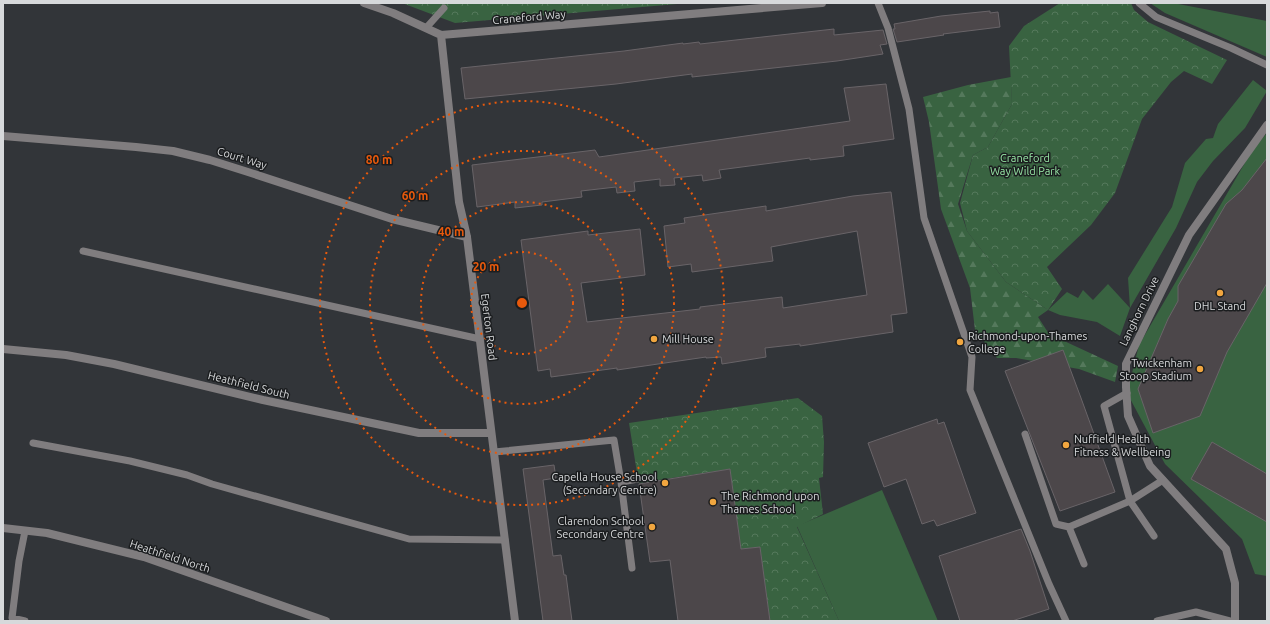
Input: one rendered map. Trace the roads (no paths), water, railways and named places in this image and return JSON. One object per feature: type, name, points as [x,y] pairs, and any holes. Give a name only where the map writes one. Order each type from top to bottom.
[{"type":"street","name":"Craneford Way","points":[[364,3],[393,13],[441,35],[822,3]]},
{"type":"street","name":"Egerton Road","points":[[441,35],[459,202],[467,237],[515,621]]},
{"type":"street","name":"Langhorn Drive","points":[[1235,621],[1235,583],[1226,549],[1150,466],[1128,416],[1126,364],[1189,235],[1267,125]]},
{"type":"street","name":"Court Way","points":[[3,136],[173,151],[210,160],[255,174],[392,220],[467,237]]},
{"type":"street","name":"Heathfield South","points":[[3,349],[66,355],[114,364],[263,400],[419,433],[491,433]]},
{"type":"street","name":"Heathfield North","points":[[3,528],[47,533],[144,557],[326,621]]},
{"type":"lane","points":[[878,3],[888,28],[909,109],[924,218],[972,357],[970,390],[1054,597],[1066,621]]},
{"type":"lane","points":[[1138,3],[1156,17],[1231,48],[1267,65]]},
{"type":"lane","points":[[426,28],[444,8]]},
{"type":"lane","points":[[83,251],[480,339]]},
{"type":"lane","points":[[1126,394],[1104,406],[1130,501],[1154,536]]},
{"type":"lane","points":[[1025,434],[1056,524],[1069,527],[1130,501],[1163,480]]},
{"type":"lane","points":[[494,452],[614,440],[632,568]]},
{"type":"lane","points":[[33,443],[130,461],[187,475],[220,486],[409,539],[505,540]]},
{"type":"lane","points":[[621,482],[638,479]]},
{"type":"lane","points":[[1069,527],[1084,564]]},
{"type":"lane","points":[[25,531],[19,561],[12,618],[25,621]]},
{"type":"lane","points":[[1157,621],[1196,612],[1230,621]]},
{"type":"place","name":"DHL Stand","points":[[1220,293]]},
{"type":"place","name":"Mill House","points":[[654,339]]},
{"type":"place","name":"Richmond-upon-Thames College","points":[[960,342]]},
{"type":"place","name":"Twickenham Stoop Stadium","points":[[1200,369]]},
{"type":"place","name":"Nuffield Health Fitness & Wellbeing","points":[[1066,445]]},
{"type":"place","name":"Capella House School (Secondary Centre)","points":[[665,483]]},
{"type":"place","name":"The Richmond upon Thames School","points":[[713,502]]},
{"type":"place","name":"Clarendon School Secondary Centre","points":[[652,527]]},
{"type":"park label","name":"Craneford Way Wild Park","points":[[1025,164]]}]
